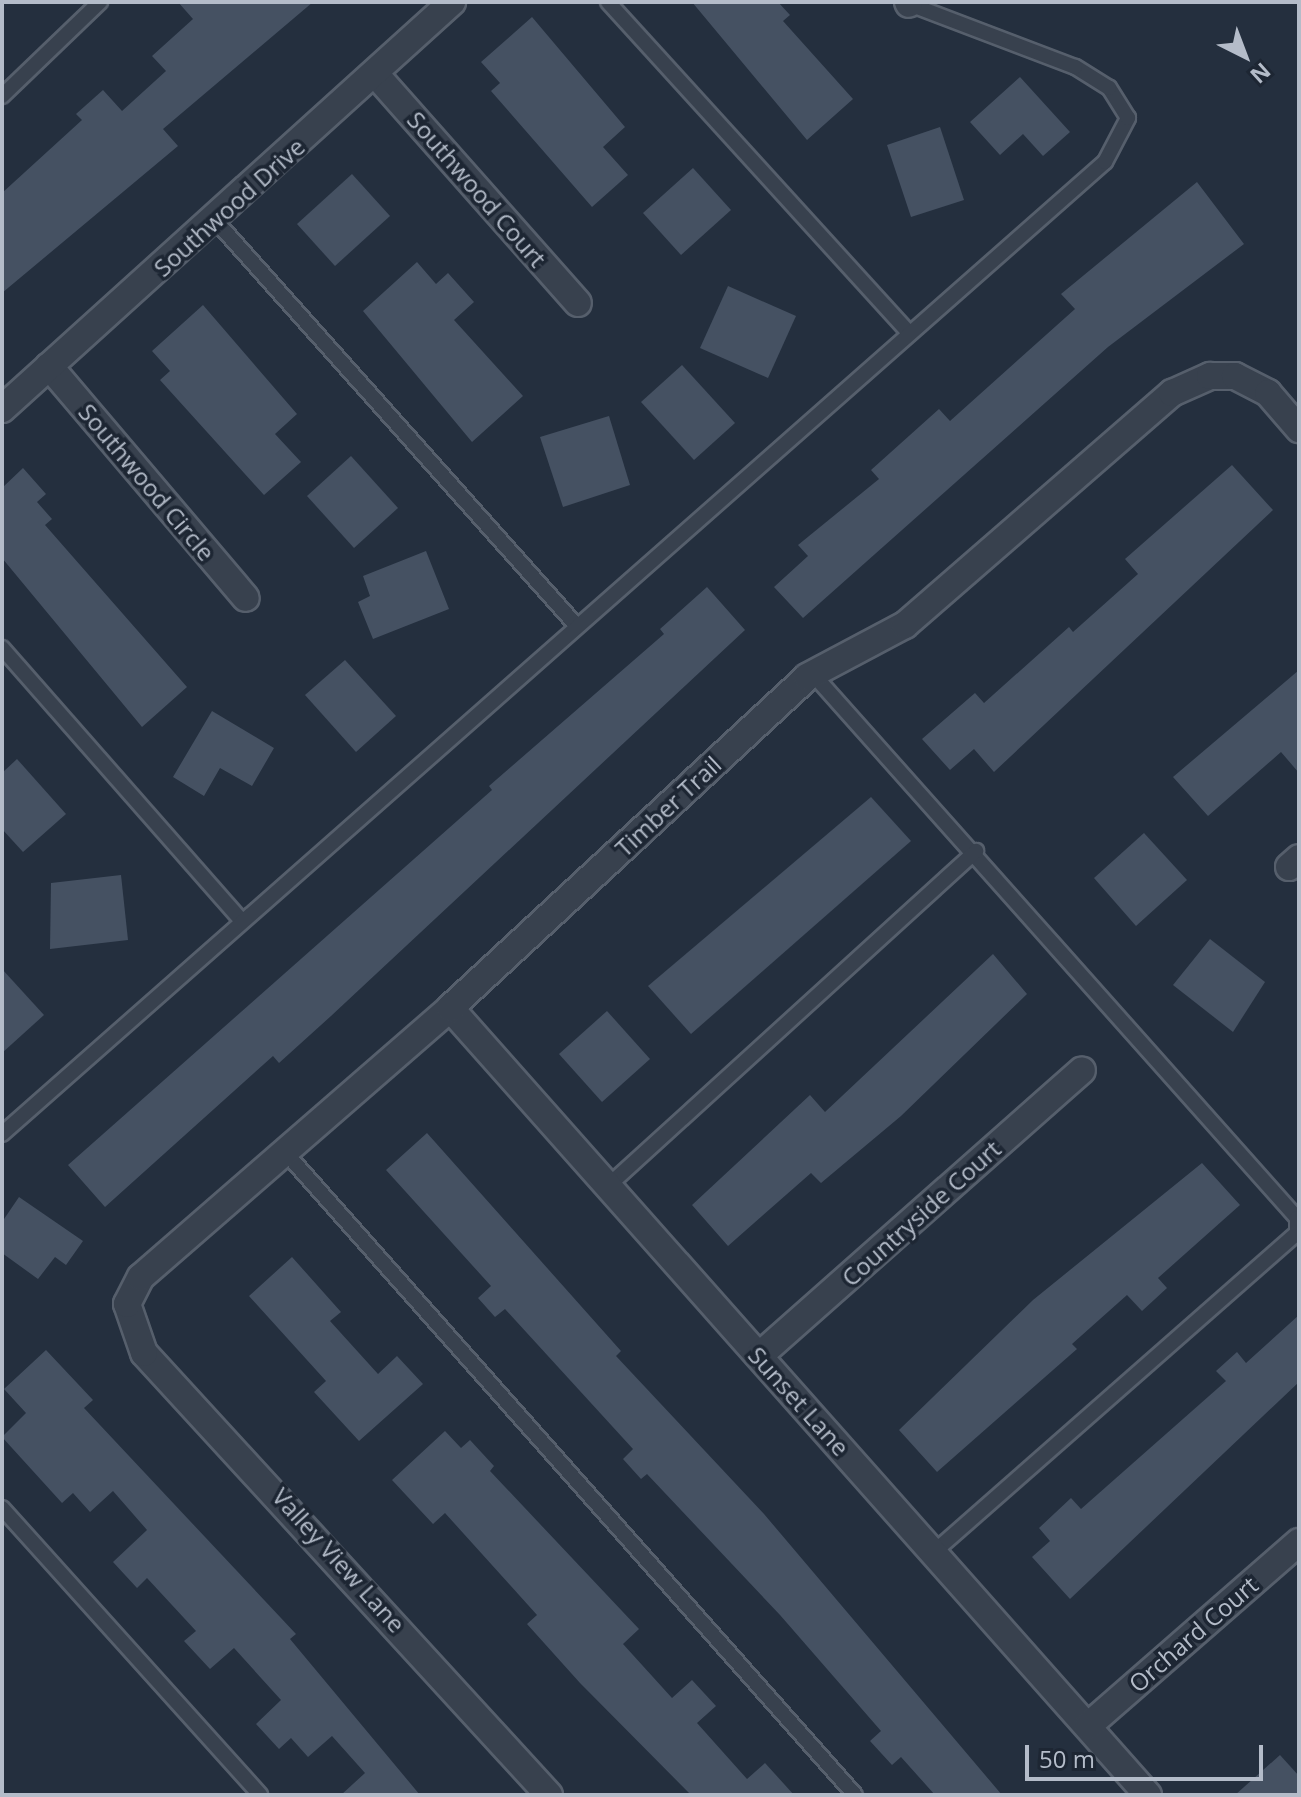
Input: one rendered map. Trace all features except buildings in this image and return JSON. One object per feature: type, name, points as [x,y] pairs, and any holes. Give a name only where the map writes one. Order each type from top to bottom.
[{"type":"street","name":"Southwood Drive","points":[[2,409],[377,76],[452,2]]},
{"type":"street","name":"Southwood Court","points":[[377,76],[578,303]]},
{"type":"street","name":"Southwood Circle","points":[[49,366],[246,598]]},
{"type":"street","name":"Timber Trail","points":[[130,1325],[127,1304],[141,1277],[450,1008],[812,673],[905,625],[1172,393],[1210,376],[1235,376],[1268,393],[1299,429]]},
{"type":"street","name":"Sunset Lane","points":[[450,1008],[1148,1795]]},
{"type":"street","name":"Countryside Court","points":[[759,1356],[1082,1070]]},
{"type":"street","name":"Valley View Lane","points":[[130,1325],[144,1353],[549,1795]]},
{"type":"street","name":"Orchard Court","points":[[1088,1726],[1299,1542]]},
{"type":"lane","points":[[2,96],[100,2]]},
{"type":"lane","points":[[608,2],[908,332]]},
{"type":"lane","points":[[2,1134],[908,332],[1105,162],[1128,118],[1109,88],[1075,67],[908,3]]},
{"type":"lane","points":[[214,219],[576,625]]},
{"type":"lane","points":[[2,648],[242,921]]},
{"type":"lane","points":[[812,673],[976,851],[1297,1218],[1297,1233],[934,1552]]},
{"type":"lane","points":[[608,1186],[976,851]]},
{"type":"lane","points":[[285,1152],[855,1795]]},
{"type":"lane","points":[[2,1508],[260,1795]]}]
